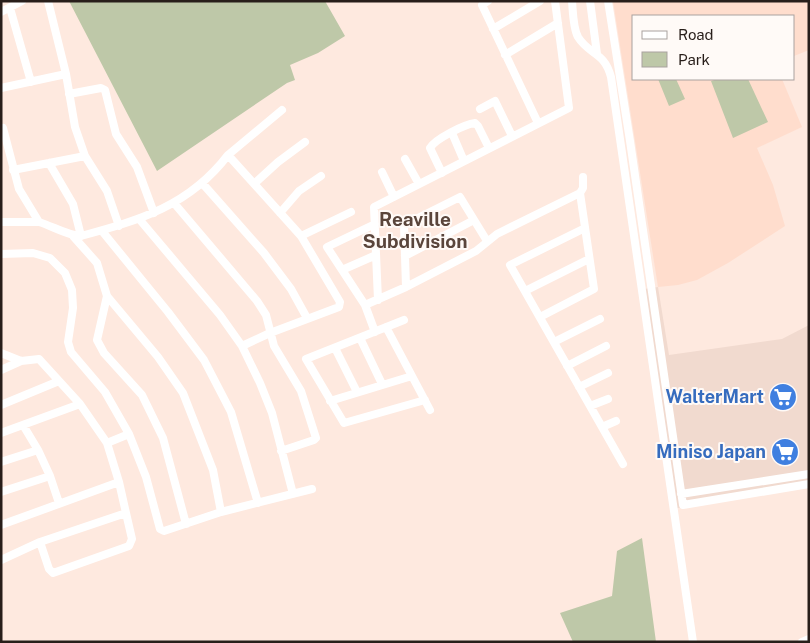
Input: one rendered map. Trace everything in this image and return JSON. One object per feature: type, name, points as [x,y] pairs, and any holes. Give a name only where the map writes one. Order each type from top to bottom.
[{"type":"street","points":[[1,12],[22,1]]},
{"type":"street","points":[[48,1],[66,74],[75,127],[86,156],[107,191],[119,226]]},
{"type":"street","points":[[488,1],[482,5],[538,123]]},
{"type":"street","points":[[493,29],[540,1]]},
{"type":"street","points":[[378,300],[374,208],[569,108],[554,1]]},
{"type":"street","points":[[572,1],[576,35],[608,66],[611,77],[693,642]]},
{"type":"street","points":[[590,1],[597,54]]},
{"type":"street","points":[[608,1],[682,504],[809,484]]},
{"type":"street","points":[[10,8],[31,82]]},
{"type":"street","points":[[505,55],[558,24]]},
{"type":"street","points":[[1,88],[66,74]]},
{"type":"street","points":[[69,94],[101,88],[105,90],[116,134],[136,167],[154,213]]},
{"type":"street","points":[[480,108],[495,101],[512,136]]},
{"type":"street","points":[[1,222],[39,222],[77,236],[140,220],[174,203],[203,184],[228,155],[282,110]]},
{"type":"street","points":[[442,173],[430,148],[432,144],[452,133],[475,123],[489,148]]},
{"type":"street","points":[[2,126],[19,190],[39,222]]},
{"type":"street","points":[[452,133],[464,161]]},
{"type":"street","points":[[255,183],[278,162],[305,142]]},
{"type":"street","points":[[228,155],[301,236],[340,302],[339,307],[307,318],[242,346]]},
{"type":"street","points":[[13,170],[86,156]]},
{"type":"street","points":[[405,158],[419,184]]},
{"type":"street","points":[[49,163],[72,204],[77,236],[97,264],[107,296],[158,356],[183,394],[213,470],[221,512]]},
{"type":"street","points":[[382,172],[394,197]]},
{"type":"street","points":[[280,212],[299,191],[321,176]]},
{"type":"street","points":[[365,306],[476,251],[498,234],[580,193],[583,188],[583,177]]},
{"type":"street","points":[[203,184],[264,253],[291,289],[307,318]]},
{"type":"street","points":[[540,317],[594,290],[580,193]]},
{"type":"street","points":[[406,287],[404,225],[460,197],[487,241]]},
{"type":"street","points":[[174,203],[257,300],[266,315],[274,346],[301,391],[316,436],[314,440],[282,451]]},
{"type":"street","points":[[301,236],[351,212]]},
{"type":"street","points":[[140,220],[220,315],[242,346],[272,413],[293,494]]},
{"type":"street","points":[[405,256],[474,220]]},
{"type":"street","points":[[375,224],[327,247],[365,306],[375,332]]},
{"type":"street","points":[[585,228],[510,265],[623,464]]},
{"type":"street","points":[[102,231],[168,312],[204,360],[232,412],[258,503]]},
{"type":"street","points":[[1,254],[33,253],[50,258],[65,272],[72,290],[73,308],[68,342],[71,352],[105,392],[129,434],[146,477],[160,529],[164,531],[221,512],[312,489]]},
{"type":"street","points":[[342,270],[376,255]]},
{"type":"street","points":[[524,291],[589,260]]},
{"type":"street","points":[[107,296],[97,340],[104,353],[142,395],[163,438],[186,524]]},
{"type":"street","points":[[554,342],[600,318]]},
{"type":"street","points":[[404,320],[306,360],[344,423],[424,400]]},
{"type":"street","points":[[386,327],[430,410]]},
{"type":"street","points":[[360,338],[382,384]]},
{"type":"street","points":[[567,366],[606,346]]},
{"type":"street","points":[[334,348],[357,392]]},
{"type":"street","points":[[1,353],[20,361]]},
{"type":"street","points":[[1,370],[20,361],[39,359],[80,404],[107,443],[119,482],[132,539],[129,546],[53,573],[49,569],[40,542]]},
{"type":"street","points":[[579,387],[608,373]]},
{"type":"street","points":[[330,400],[412,376]]},
{"type":"street","points":[[1,405],[59,381]]},
{"type":"street","points":[[590,406],[608,399]]},
{"type":"street","points":[[1,433],[80,404]]},
{"type":"street","points":[[602,427],[616,421]]},
{"type":"street","points":[[23,425],[38,450],[50,476],[59,503]]},
{"type":"street","points":[[107,443],[129,434]]},
{"type":"street","points":[[1,462],[38,450]]},
{"type":"street","points":[[681,494],[809,474]]},
{"type":"street","points":[[1,492],[50,476]]},
{"type":"street","points":[[1,525],[119,482]]},
{"type":"street","points":[[1,560],[40,542],[126,513]]},
{"type":"street","points":[[802,642],[809,639]]},
{"type":"shaded area","points":[[613,1],[809,1],[809,50],[795,56],[795,15],[632,15],[632,80],[782,80],[802,127],[757,148],[773,185],[785,226],[728,263],[697,280],[678,285],[658,287]]},
{"type":"shaded area","name":"WalterMart","points":[[658,287],[669,355],[782,339],[809,325],[809,486],[672,509],[644,289]]},
{"type":"green space","points":[[69,1],[325,1],[345,36],[318,53],[290,65],[295,80],[287,83],[157,171]]},
{"type":"green space","points":[[658,80],[676,80],[685,99],[669,106]]},
{"type":"green space","points":[[748,80],[768,122],[733,138],[711,81]]},
{"type":"green space","points":[[642,538],[656,642],[573,642],[560,613],[612,596],[617,551]]},
{"type":"place","name":"WalterMart","points":[[783,397]]},
{"type":"place","name":"Miniso Japan","points":[[785,452]]},
{"type":"district","name":"Reaville Subdivision","points":[[415,230]]}]
